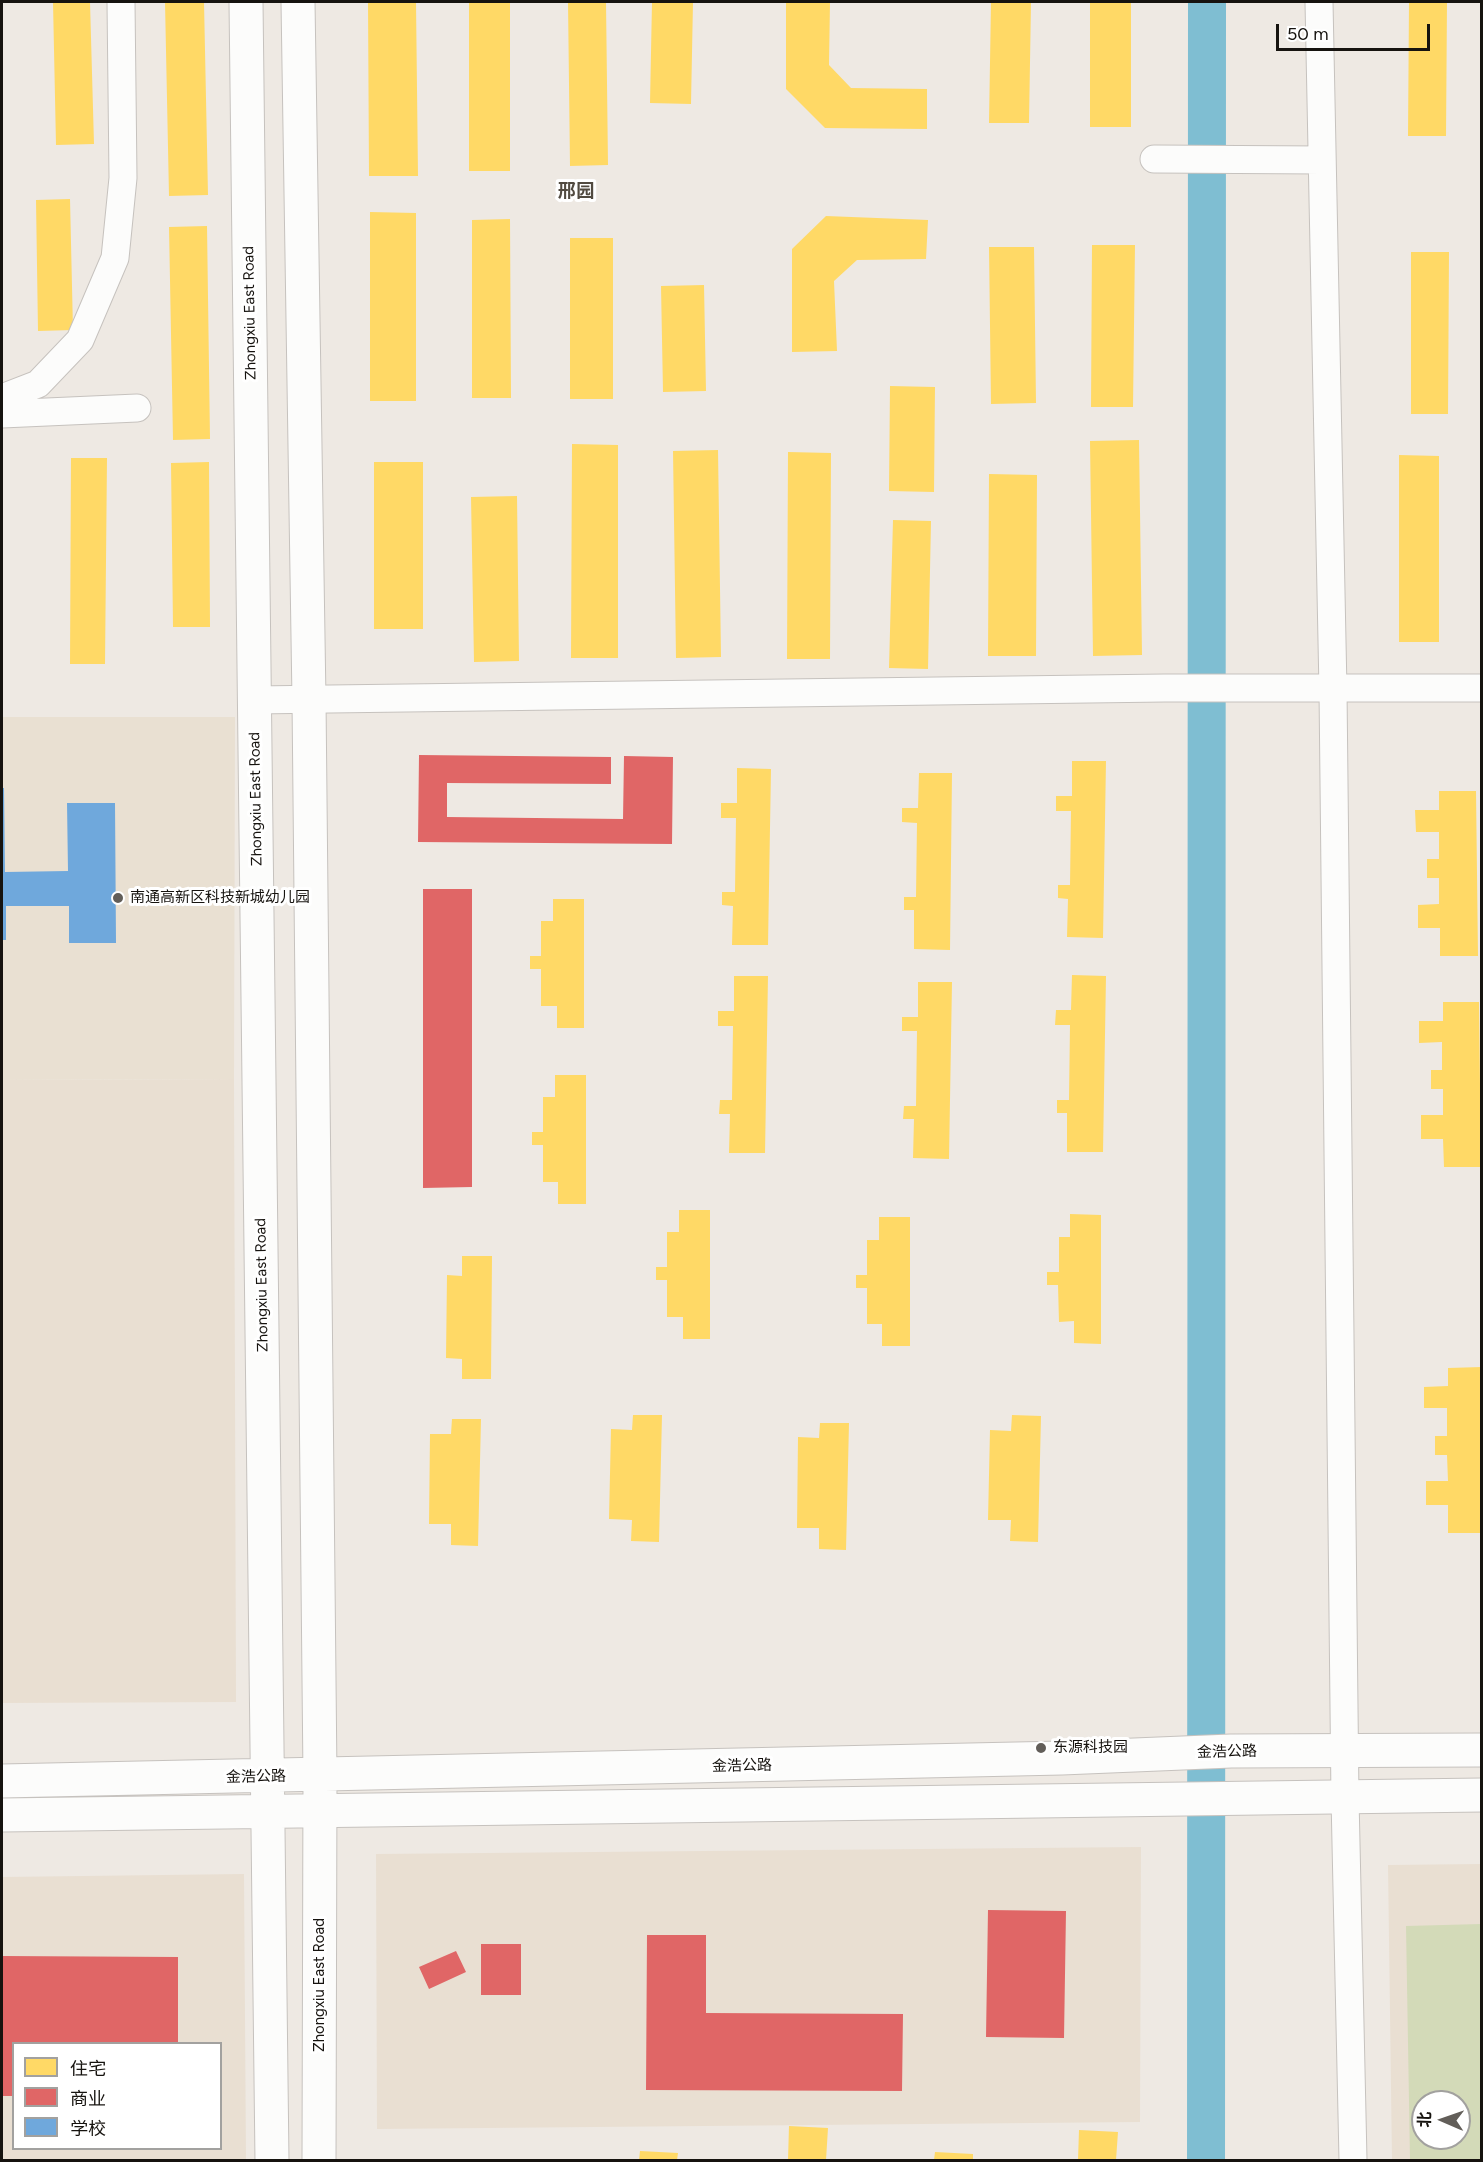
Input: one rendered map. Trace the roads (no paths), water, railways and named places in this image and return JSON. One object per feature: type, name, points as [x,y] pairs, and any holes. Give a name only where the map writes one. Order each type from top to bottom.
[{"type":"main road","name":"Zhongxiu East Road","points":[[246,2],[269,1809]]},
{"type":"main road","points":[[298,2],[309,700],[320,1776]]},
{"type":"main road","name":"金浩公路","points":[[2,1781],[320,1776],[1062,1758],[1231,1751],[1482,1750]]},
{"type":"main road","name":"Zhongxiu East Road","points":[[319,2160],[320,1776]]},
{"type":"main road","points":[[2,1815],[269,1809],[1482,1795]]},
{"type":"main road","points":[[269,1809],[272,2160]]},
{"type":"street","points":[[2,398],[38,384],[80,340],[115,258],[123,178],[121,2]]},
{"type":"street","points":[[1319,2],[1333,690],[1345,1798],[1353,2160]]},
{"type":"street","points":[[1160,159],[1322,160]]},
{"type":"street","points":[[2,414],[137,408]]},
{"type":"street","points":[[254,700],[1165,688],[1333,690],[1482,688]]},
{"type":"waterway","points":[[1206,2160],[1207,2]]},
{"type":"place","name":"南通高新区科技新城幼儿园","points":[[118,898]]},
{"type":"place","name":"东源科技园","points":[[1041,1748]]},
{"type":"district","name":"邢园","points":[[576,192]]}]
